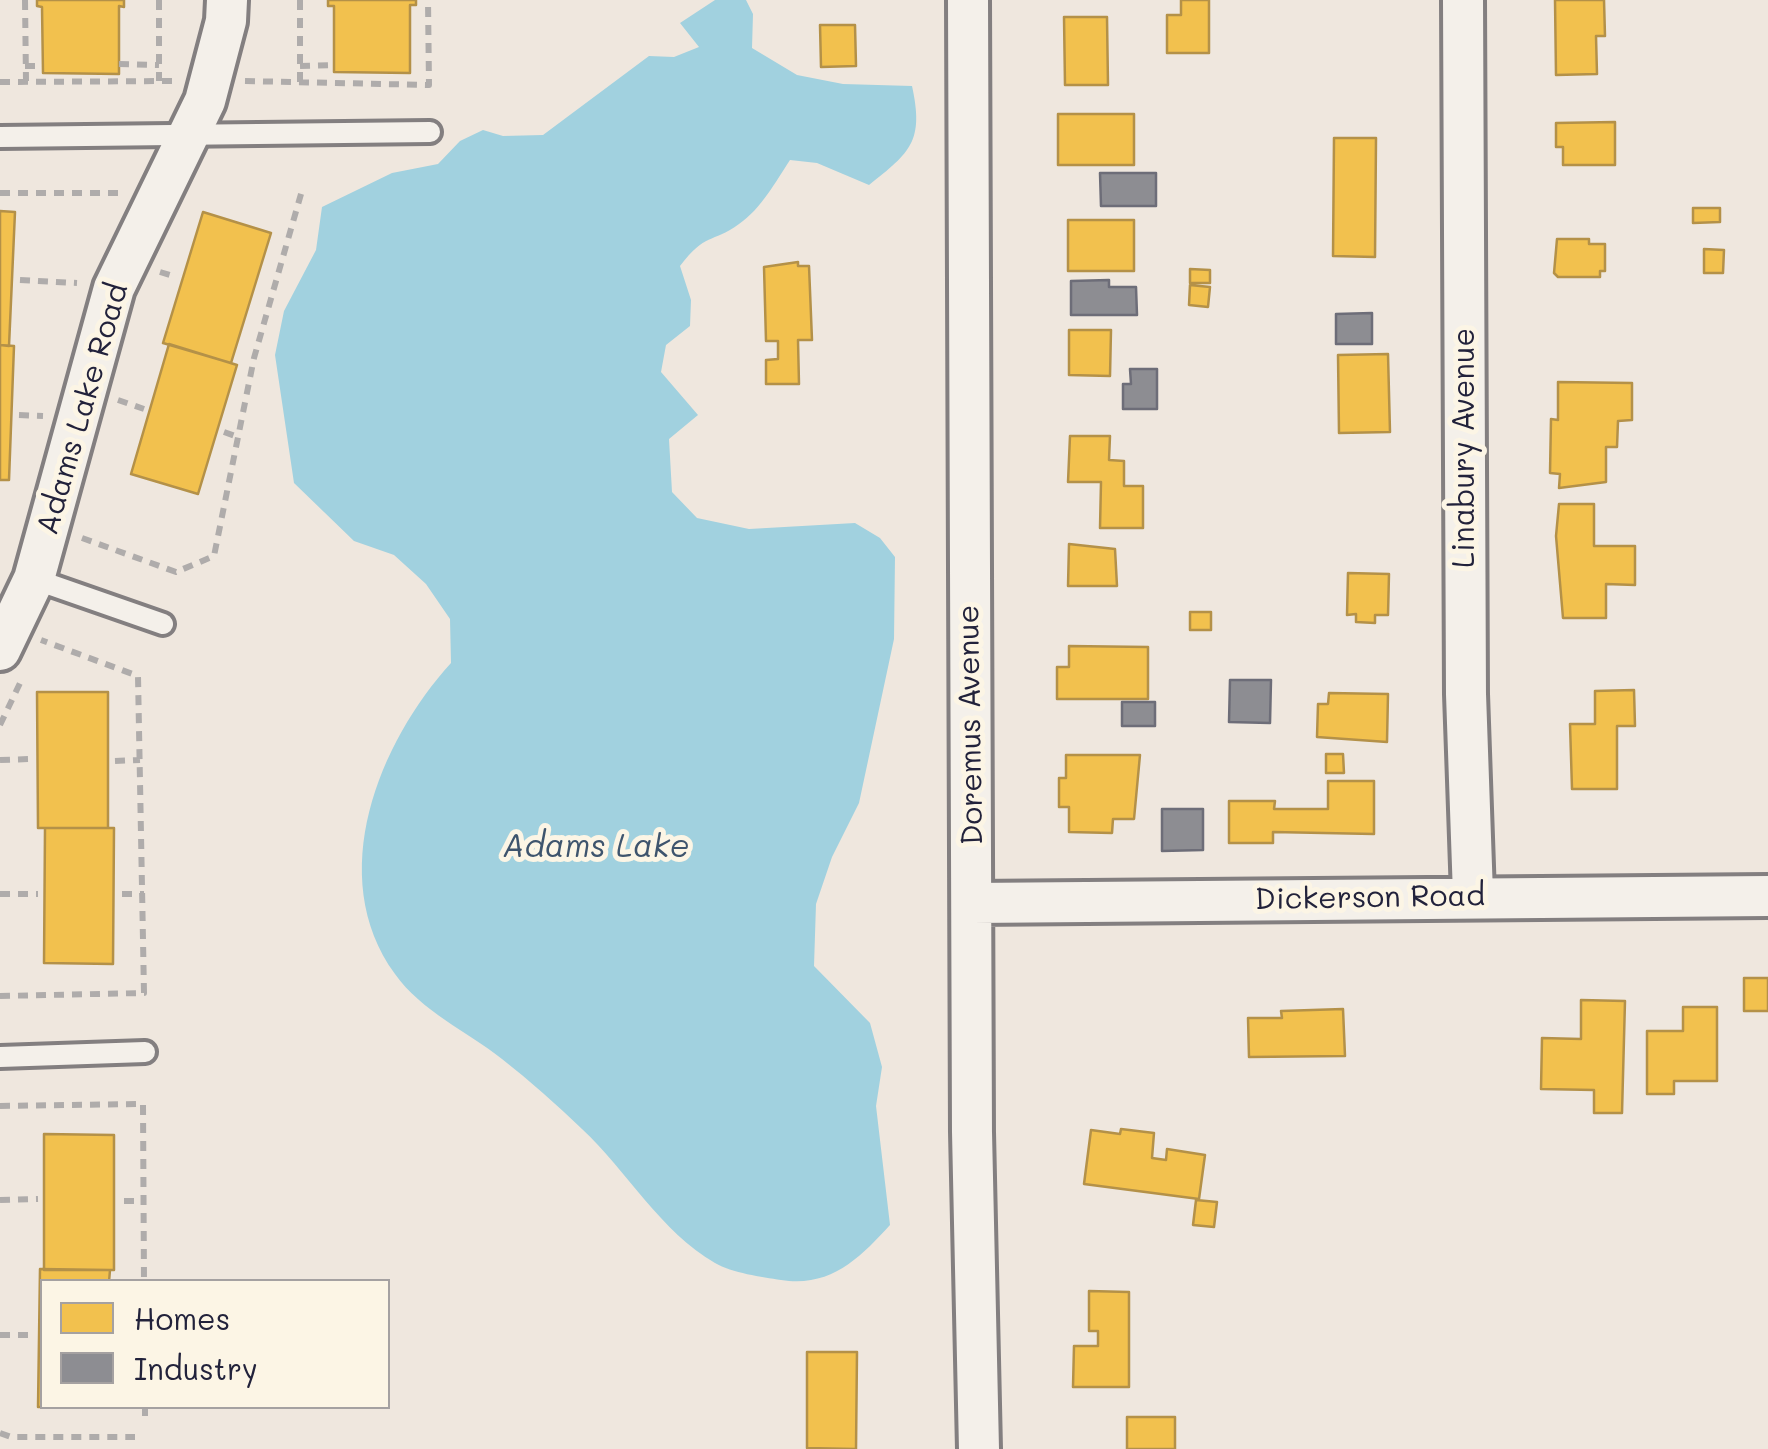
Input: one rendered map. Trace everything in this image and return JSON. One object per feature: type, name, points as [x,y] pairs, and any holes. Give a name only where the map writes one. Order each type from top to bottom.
[{"type":"street","name":"Adams Lake Road","points":[[19,660],[34,579],[114,288],[188,137],[211,80],[227,0]]},
{"type":"street","name":"Doremus Avenue","points":[[968,0],[979,1449]]},
{"type":"street","name":"Linabury Avenue","points":[[1463,0],[1466,694],[1473,895]]},
{"type":"street","name":"Dickerson Road","points":[[973,903],[1473,895],[1768,896]]},
{"type":"lane","points":[[0,137],[430,132]]},
{"type":"lane","points":[[34,579],[162,624]]},
{"type":"lane","points":[[0,1057],[145,1052]]},
{"type":"path","points":[[25,0],[26,82]]},
{"type":"path","points":[[158,0],[159,81]]},
{"type":"path","points":[[300,0],[300,82]]},
{"type":"path","points":[[0,82],[429,84],[428,0]]},
{"type":"path","points":[[119,64],[160,65]]},
{"type":"path","points":[[300,66],[334,65]]},
{"type":"path","points":[[25,66],[43,66]]},
{"type":"path","points":[[76,536],[176,572],[214,556],[269,306],[303,187]]},
{"type":"path","points":[[20,280],[94,284]]},
{"type":"path","points":[[256,302],[269,306]]},
{"type":"path","points":[[113,413],[121,382]]},
{"type":"path","points":[[116,400],[144,408]]},
{"type":"path","points":[[224,432],[238,437]]},
{"type":"path","points":[[0,725],[19,660],[40,639],[138,676],[144,993],[0,996]]},
{"type":"path","points":[[0,760],[31,760]]},
{"type":"path","points":[[115,761],[140,760]]},
{"type":"path","points":[[0,894],[38,894]]},
{"type":"path","points":[[122,894],[144,894]]},
{"type":"path","points":[[0,1106],[143,1104],[144,1279]]},
{"type":"path","points":[[0,1200],[38,1199]]},
{"type":"path","points":[[124,1201],[144,1200]]},
{"type":"path","points":[[0,1335],[32,1335]]},
{"type":"path","points":[[146,1409],[146,1419]]},
{"type":"path","points":[[0,1432],[11,1436],[134,1437]]},
{"type":"water","name":"Adams Lake","points":[[715,0],[746,0],[753,14],[752,48],[797,75],[843,84],[912,86],[916,120],[915,133],[904,154],[869,185],[817,163],[790,160],[747,218],[689,255],[680,266],[691,300],[690,326],[666,345],[661,372],[698,415],[669,439],[672,492],[697,518],[749,529],[855,523],[880,538],[895,557],[894,639],[859,803],[832,857],[816,904],[814,966],[870,1023],[882,1067],[876,1106],[890,1225],[843,1268],[799,1281],[730,1269],[696,1250],[661,1218],[563,1111],[502,1059],[418,999],[395,974],[374,936],[364,895],[363,853],[369,811],[402,731],[451,663],[450,619],[426,584],[394,555],[354,541],[294,483],[275,355],[284,311],[316,250],[322,207],[392,173],[438,164],[460,141],[483,130],[503,136],[543,135],[649,56],[674,57],[699,47],[680,23]]},
{"type":"building: Homes","points":[[37,0],[124,0],[124,7],[119,6],[119,74],[43,73],[42,7],[37,6]]},
{"type":"building: Homes","points":[[328,0],[416,0],[416,5],[410,5],[410,73],[334,72],[334,6],[328,6]]},
{"type":"building: Homes","points":[[1181,0],[1209,0],[1209,53],[1167,53],[1167,15],[1181,15]]},
{"type":"building: Homes","points":[[1555,0],[1604,0],[1605,36],[1596,36],[1597,74],[1556,75]]},
{"type":"building: Homes","points":[[1064,17],[1107,17],[1108,85],[1065,85]]},
{"type":"building: Homes","points":[[820,25],[855,25],[856,66],[821,67]]},
{"type":"building: Homes","points":[[1058,114],[1134,114],[1134,165],[1058,165]]},
{"type":"building: Homes","points":[[1615,122],[1615,165],[1563,165],[1563,147],[1556,147],[1556,123]]},
{"type":"building: Homes","points":[[1334,138],[1376,138],[1375,257],[1333,256]]},
{"type":"building: Homes","points":[[1693,208],[1720,208],[1720,222],[1693,223]]},
{"type":"building: Homes","points":[[0,211],[15,212],[9,346],[0,345]]},
{"type":"building: Homes","points":[[203,212],[271,233],[231,363],[163,343]]},
{"type":"building: Homes","points":[[1068,220],[1134,220],[1134,271],[1068,271]]},
{"type":"building: Homes","points":[[1557,239],[1589,239],[1589,244],[1605,244],[1605,271],[1600,271],[1600,277],[1558,277],[1554,273]]},
{"type":"building: Homes","points":[[1704,249],[1724,250],[1723,273],[1704,273]]},
{"type":"building: Homes","points":[[798,262],[798,266],[809,266],[812,340],[798,340],[799,384],[766,384],[766,360],[778,359],[778,341],[766,341],[764,267]]},
{"type":"building: Homes","points":[[1190,269],[1210,270],[1210,283],[1190,283]]},
{"type":"building: Homes","points":[[1190,285],[1210,287],[1208,307],[1189,305]]},
{"type":"building: Homes","points":[[1069,330],[1111,330],[1110,376],[1069,375]]},
{"type":"building: Homes","points":[[169,344],[237,365],[198,494],[131,474]]},
{"type":"building: Homes","points":[[0,345],[14,346],[9,480],[0,480]]},
{"type":"building: Homes","points":[[1388,354],[1390,432],[1339,433],[1338,355]]},
{"type":"building: Homes","points":[[1558,382],[1632,383],[1632,420],[1618,421],[1617,447],[1606,447],[1606,482],[1559,488],[1560,474],[1550,473],[1551,419],[1558,420]]},
{"type":"building: Homes","points":[[1070,436],[1110,436],[1109,460],[1124,461],[1124,486],[1143,486],[1143,528],[1100,528],[1101,482],[1068,482]]},
{"type":"building: Homes","points":[[1559,504],[1594,504],[1594,546],[1635,546],[1635,585],[1606,584],[1606,618],[1563,618],[1556,536]]},
{"type":"building: Homes","points":[[1069,544],[1115,549],[1117,586],[1068,586]]},
{"type":"building: Homes","points":[[1348,573],[1389,574],[1388,615],[1375,615],[1375,623],[1356,622],[1356,614],[1347,615]]},
{"type":"building: Homes","points":[[1190,612],[1211,612],[1211,630],[1190,630]]},
{"type":"building: Homes","points":[[1069,646],[1148,647],[1148,699],[1057,699],[1057,667],[1069,667]]},
{"type":"building: Homes","points":[[1634,690],[1635,726],[1617,726],[1617,789],[1572,789],[1570,724],[1595,724],[1595,691]]},
{"type":"building: Homes","points":[[37,692],[108,692],[108,828],[38,828]]},
{"type":"building: Homes","points":[[1329,693],[1388,694],[1387,742],[1317,737],[1318,704],[1328,704]]},
{"type":"building: Homes","points":[[1326,754],[1343,754],[1344,773],[1326,773]]},
{"type":"building: Homes","points":[[1066,755],[1140,755],[1134,819],[1113,819],[1112,833],[1069,832],[1069,807],[1059,807],[1059,778],[1066,778]]},
{"type":"building: Homes","points":[[1328,781],[1374,781],[1374,834],[1273,832],[1273,843],[1229,843],[1229,801],[1275,801],[1274,809],[1328,809]]},
{"type":"building: Homes","points":[[45,828],[114,828],[113,964],[44,963]]},
{"type":"building: Homes","points":[[1744,978],[1768,978],[1768,1011],[1744,1011]]},
{"type":"building: Homes","points":[[1581,1000],[1625,1001],[1622,1113],[1594,1113],[1594,1090],[1541,1089],[1542,1038],[1581,1039]]},
{"type":"building: Homes","points":[[1683,1007],[1717,1007],[1717,1081],[1674,1081],[1674,1094],[1647,1094],[1647,1031],[1683,1031]]},
{"type":"building: Homes","points":[[1343,1009],[1345,1056],[1249,1057],[1248,1018],[1282,1018],[1281,1011]]},
{"type":"building: Homes","points":[[1121,1129],[1154,1133],[1152,1158],[1166,1160],[1167,1149],[1205,1155],[1199,1199],[1084,1184],[1091,1130],[1120,1134]]},
{"type":"building: Homes","points":[[44,1134],[114,1135],[114,1270],[44,1270]]},
{"type":"building: Homes","points":[[1196,1200],[1217,1202],[1214,1227],[1193,1225]]},
{"type":"building: Homes","points":[[40,1269],[110,1270],[109,1279],[40,1279],[38,1407]]},
{"type":"building: Homes","points":[[1089,1291],[1129,1292],[1129,1387],[1073,1387],[1074,1346],[1098,1346],[1098,1331],[1089,1331]]},
{"type":"building: Homes","points":[[807,1352],[857,1352],[856,1449],[807,1448]]},
{"type":"building: Homes","points":[[1127,1417],[1175,1417],[1175,1449],[1127,1449]]},
{"type":"building: Industry","points":[[1100,173],[1156,173],[1156,206],[1101,206]]},
{"type":"building: Industry","points":[[1109,280],[1109,287],[1136,287],[1137,315],[1071,315],[1071,281]]},
{"type":"building: Industry","points":[[1372,313],[1372,344],[1336,344],[1336,314]]},
{"type":"building: Industry","points":[[1130,369],[1157,369],[1157,409],[1123,409],[1123,384],[1131,384]]},
{"type":"building: Industry","points":[[1230,680],[1271,680],[1270,723],[1229,722]]},
{"type":"building: Industry","points":[[1122,702],[1155,702],[1155,726],[1122,726]]},
{"type":"building: Industry","points":[[1162,809],[1203,809],[1203,850],[1162,851]]}]
